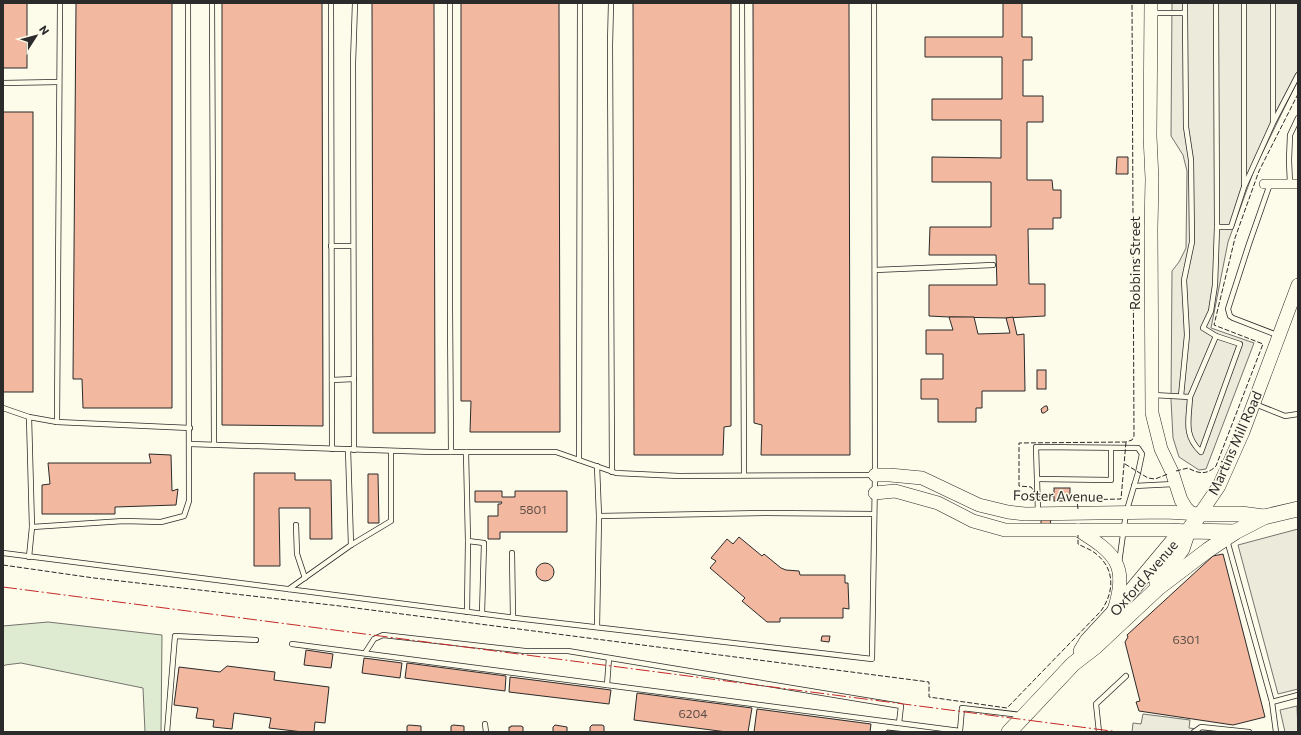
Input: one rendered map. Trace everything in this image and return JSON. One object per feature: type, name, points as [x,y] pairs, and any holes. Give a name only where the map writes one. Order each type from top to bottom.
[{"type":"main road","name":"Oxford Avenue","points":[[1010,732],[1073,664],[1095,647],[1158,588],[1230,534],[1264,517],[1298,509]]},
{"type":"main road","name":"Oxford Avenue","points":[[1196,514],[1241,514],[1264,517]]},
{"type":"main road","name":"Martins Mill Road","points":[[1135,608],[1182,548],[1196,514]]},
{"type":"main road","name":"Oxford Avenue","points":[[1073,664],[1087,641],[1112,614],[1173,541],[1188,531],[1230,534]]},
{"type":"street","name":"Robbins Street","points":[[1151,8],[1150,136],[1152,179],[1152,413],[1161,449],[1184,504],[1196,514]]},
{"type":"street","points":[[1267,184],[1294,184]]},
{"type":"street","name":"Martins Mill Road","points":[[1196,514],[1219,486],[1243,432],[1298,284]]},
{"type":"street","name":"Foster Avenue","points":[[875,475],[922,478],[979,505],[1008,512],[1166,512],[1196,514]]},
{"type":"street","points":[[875,492],[895,491],[938,503],[973,521],[1005,530],[1188,531]]},
{"type":"street","points":[[1078,530],[1106,550],[1114,558],[1119,568],[1121,581],[1120,589],[1112,614]]},
{"type":"lane","points":[[57,422],[60,3]]},
{"type":"lane","points":[[32,527],[124,521],[161,522],[184,516],[189,501],[188,3]]},
{"type":"lane","points":[[212,3],[214,444]]},
{"type":"lane","points":[[330,3],[332,449]]},
{"type":"lane","points":[[351,545],[351,450],[354,379],[353,62],[355,3]]},
{"type":"lane","points":[[450,3],[451,452]]},
{"type":"lane","points":[[579,460],[580,3]]},
{"type":"lane","points":[[611,3],[612,472]]},
{"type":"lane","points":[[742,3],[744,475]]},
{"type":"lane","points":[[3,554],[513,618],[872,659],[875,492],[874,3]]},
{"type":"lane","points":[[1181,396],[1187,335],[1184,280],[1192,242],[1191,160],[1186,127],[1185,3]]},
{"type":"lane","points":[[1216,3],[1216,285],[1211,311],[1203,328],[1216,336],[1240,344],[1201,452],[1194,446],[1188,433],[1190,398],[1216,336]]},
{"type":"lane","points":[[1244,3],[1244,187]]},
{"type":"lane","points":[[1273,3],[1273,123]]},
{"type":"lane","points":[[1151,8],[1185,13]]},
{"type":"lane","points":[[1217,227],[1231,227],[1244,187],[1273,123],[1298,75]]},
{"type":"lane","points":[[3,83],[59,82]]},
{"type":"lane","points":[[1294,184],[1289,160],[1290,134],[1298,118]]},
{"type":"lane","points":[[1267,184],[1228,310],[1230,316],[1233,318],[1279,336]]},
{"type":"lane","points":[[331,246],[353,246]]},
{"type":"lane","points":[[875,270],[994,265]]},
{"type":"lane","points":[[332,380],[354,379]]},
{"type":"lane","points":[[1152,395],[1181,396],[1190,398]]},
{"type":"lane","points":[[1254,403],[1285,416],[1298,414]]},
{"type":"lane","points":[[3,408],[29,417],[57,422],[190,428]]},
{"type":"lane","points":[[29,417],[32,527],[29,557]]},
{"type":"lane","points":[[190,444],[392,451],[556,452],[616,473],[679,476],[875,475]]},
{"type":"lane","points":[[1038,513],[1036,448],[1138,448],[1142,454],[1126,513],[1119,568]]},
{"type":"lane","points":[[1038,480],[1110,480],[1111,448]]},
{"type":"lane","points":[[289,589],[351,545],[391,521],[392,451]]},
{"type":"lane","points":[[466,452],[468,541],[467,612]]},
{"type":"lane","points":[[597,466],[599,516],[597,628]]},
{"type":"lane","points":[[1134,486],[1174,478]]},
{"type":"lane","points":[[599,516],[766,513],[874,514]]},
{"type":"lane","points":[[296,525],[297,554],[305,578]]},
{"type":"lane","points":[[1230,534],[1272,702],[1276,732]]},
{"type":"lane","points":[[468,541],[484,543],[482,614]]},
{"type":"lane","points":[[512,553],[513,618]]},
{"type":"lane","points":[[365,653],[374,639],[383,635],[525,651],[568,651],[901,706],[899,723]]},
{"type":"lane","points":[[167,732],[175,636],[256,640]]},
{"type":"lane","points":[[292,644],[960,730],[962,708],[1024,716]]},
{"type":"lane","points":[[607,685],[609,658]]},
{"type":"lane","points":[[1099,732],[1096,704],[1126,676]]},
{"type":"lane","points":[[1272,702],[1298,695]]},
{"type":"lane","points":[[485,724],[486,732]]},
{"type":"lane","points":[[1194,732],[1201,727],[1249,732]]},
{"type":"green space","points":[[48,622],[162,635],[161,732],[145,732],[143,688],[21,663],[5,665],[3,667],[3,626]]},
{"type":"shaded area","points":[[1172,3],[1298,3],[1298,80],[1254,170],[1228,242],[1211,328],[1254,343],[1206,469],[1199,470],[1179,457],[1173,438],[1171,400],[1172,271],[1179,262],[1186,248],[1187,171],[1183,155],[1171,136]]},
{"type":"shaded area","points":[[1298,529],[1298,689],[1278,694],[1238,545]]},
{"type":"shaded area","points":[[1297,706],[1298,732],[1285,732],[1280,710]]},
{"type":"shaded area","points":[[1143,714],[1190,720],[1189,728],[1221,732],[1132,732],[1133,723],[1141,724]]},
{"type":"building","points":[[3,3],[27,3],[27,68],[3,68]]},
{"type":"building","points":[[76,3],[172,3],[172,408],[83,408],[82,379],[73,379]]},
{"type":"building","points":[[222,3],[322,3],[323,426],[222,425]]},
{"type":"building","points":[[372,3],[434,3],[435,433],[373,433]]},
{"type":"building","points":[[461,3],[559,3],[560,432],[470,432],[471,401],[461,401]]},
{"type":"building","points":[[633,3],[731,3],[731,426],[724,427],[723,455],[634,455]]},
{"type":"building","points":[[753,3],[849,3],[850,455],[761,455],[762,425],[754,423]]},
{"type":"building","points":[[1003,3],[1022,3],[1022,37],[1032,37],[1032,60],[1023,60],[1023,96],[1043,96],[1043,122],[1027,122],[1027,180],[1052,180],[1053,190],[1061,190],[1061,218],[1053,218],[1053,229],[1028,229],[1029,284],[1045,284],[1045,316],[1006,318],[929,316],[929,285],[997,285],[996,255],[929,255],[930,227],[991,227],[991,182],[932,182],[932,157],[1001,158],[1001,120],[932,120],[932,99],[1002,99],[1002,57],[925,57],[925,37],[1003,37]]},
{"type":"building","points":[[3,112],[33,112],[33,392],[3,392]]},
{"type":"building","points":[[1117,157],[1128,157],[1128,174],[1116,174]]},
{"type":"building","points":[[949,317],[974,317],[978,334],[1010,333],[1006,318],[1013,317],[1017,335],[1024,334],[1025,391],[982,391],[982,408],[976,408],[976,422],[938,422],[938,399],[921,399],[921,379],[943,379],[943,354],[926,354],[926,330],[953,330]]},
{"type":"building","points":[[1037,370],[1046,370],[1046,389],[1037,389]]},
{"type":"building","points":[[1047,406],[1048,410],[1042,413],[1041,409]]},
{"type":"building","points":[[149,454],[171,455],[172,491],[178,489],[176,505],[115,507],[115,514],[42,514],[42,485],[50,484],[48,463],[151,463]]},
{"type":"building","points":[[254,473],[295,473],[295,480],[331,480],[332,539],[310,539],[310,508],[279,508],[280,566],[254,566]]},
{"type":"building","points":[[368,474],[378,474],[379,523],[368,523]]},
{"type":"building","points":[[1054,488],[1070,488],[1070,501],[1054,501]]},
{"type":"building","points":[[475,491],[502,491],[502,497],[515,497],[515,491],[567,491],[567,532],[500,532],[500,539],[488,539],[488,516],[498,516],[498,504],[501,504],[502,502],[475,502]]},
{"type":"building","points":[[1041,519],[1051,519],[1050,525],[1041,524]]},
{"type":"building","points":[[739,537],[762,556],[764,554],[781,568],[786,570],[799,571],[800,575],[845,575],[845,583],[848,583],[849,609],[843,608],[843,618],[780,618],[780,622],[767,622],[742,601],[745,598],[710,568],[716,561],[711,558],[727,539],[733,544]]},
{"type":"building","points":[[1223,554],[1265,717],[1233,725],[1139,711],[1136,702],[1140,701],[1125,642],[1128,637],[1127,635],[1213,556]]},
{"type":"building","points":[[545,563],[551,566],[554,572],[551,578],[545,581],[539,578],[536,572],[539,566]]},
{"type":"building","points":[[822,636],[830,636],[829,642],[821,641]]},
{"type":"building","points":[[306,650],[333,654],[331,668],[304,665]]},
{"type":"building","points":[[364,658],[402,663],[400,678],[362,673]]},
{"type":"building","points":[[407,663],[506,676],[505,691],[405,678]]},
{"type":"building","points":[[227,666],[275,672],[274,680],[329,687],[325,723],[315,722],[314,732],[303,732],[269,728],[271,718],[234,713],[232,729],[213,727],[214,720],[196,718],[198,708],[174,705],[179,667],[220,672]]},
{"type":"building","points":[[510,677],[611,690],[609,704],[509,692]]},
{"type":"building","points":[[637,693],[752,708],[748,732],[727,732],[634,720]]},
{"type":"building","points":[[757,709],[871,724],[870,732],[754,732]]},
{"type":"building","points":[[555,725],[567,727],[567,732],[553,732],[553,727]]},
{"type":"building","points":[[592,725],[604,726],[604,732],[590,732],[590,727]]},
{"type":"building","points":[[407,726],[421,726],[421,732],[407,732]]},
{"type":"building","points":[[451,726],[464,726],[464,732],[451,732]]},
{"type":"building","points":[[509,727],[523,727],[523,732],[509,732]]},
{"type":"building","points":[[887,730],[906,732],[886,732]]},
{"type":"fence","points":[[1054,496],[1034,497],[1034,491],[1031,487],[1019,486],[1019,443],[1126,442],[1132,440],[1134,436],[1132,3]]},
{"type":"fence","points":[[1176,471],[1188,468],[1203,473],[1213,469],[1216,466],[1263,344],[1214,325],[1235,238],[1259,171],[1298,94]]},
{"type":"fence","points":[[1078,509],[1077,500],[1121,499],[1126,442]]},
{"type":"fence","points":[[1125,464],[1148,478],[1155,479],[1168,474]]},
{"type":"fence","points":[[1070,500],[1077,500]]},
{"type":"fence","points":[[3,565],[94,578],[340,606],[929,682],[929,697],[1007,708],[1101,611],[1109,596],[1111,580],[1106,566],[1102,559],[1095,553],[1078,544],[1078,535]]},
{"type":"power","points":[[3,587],[1119,732]]}]
